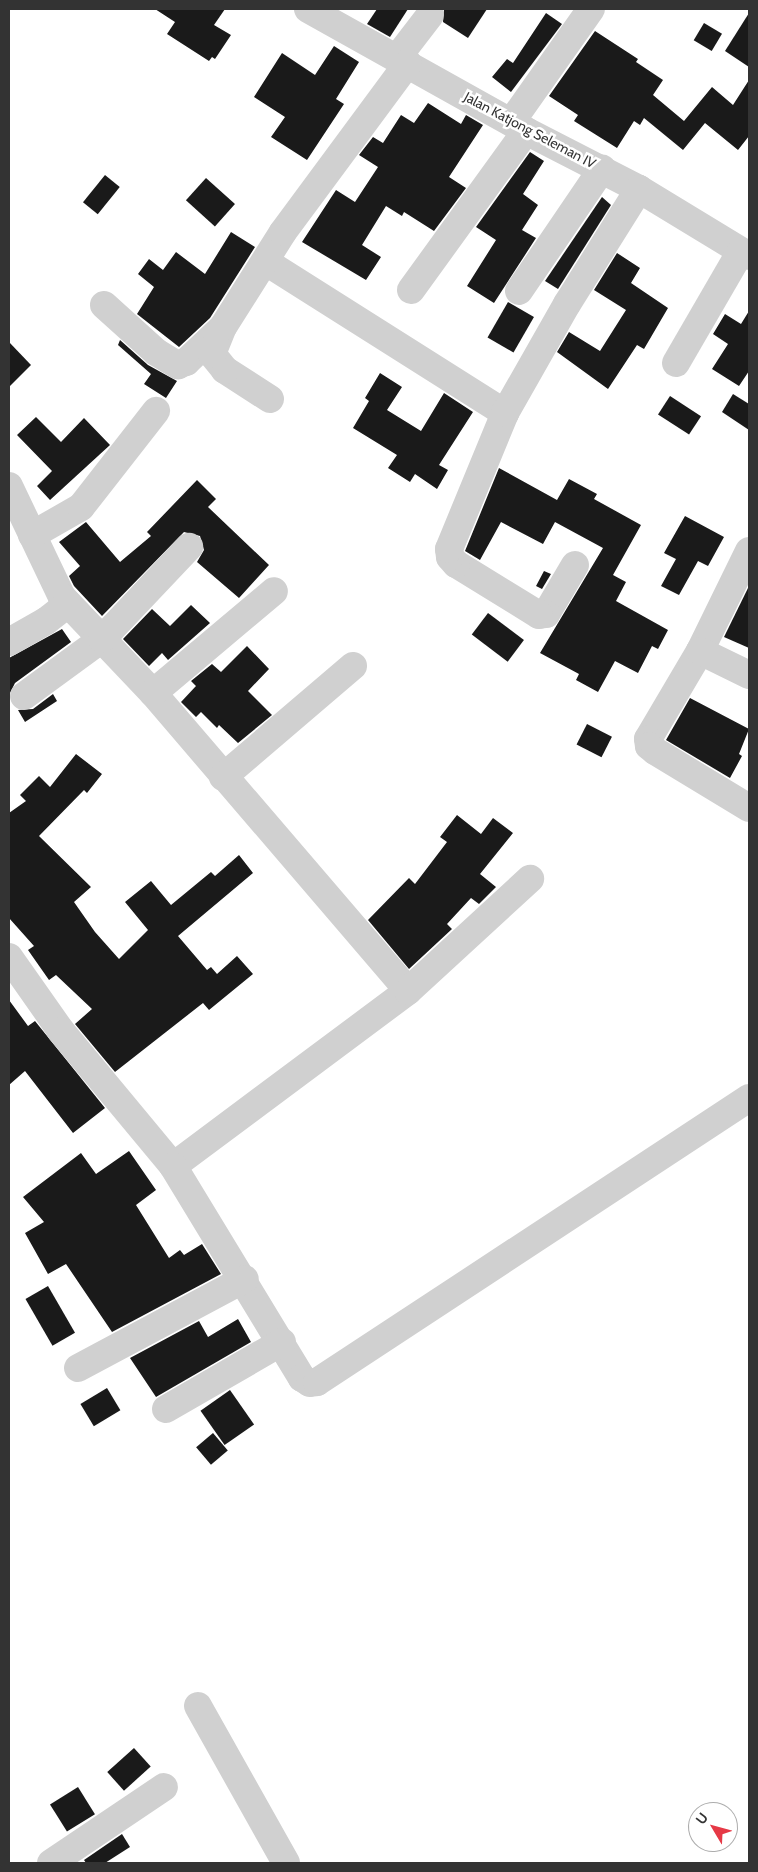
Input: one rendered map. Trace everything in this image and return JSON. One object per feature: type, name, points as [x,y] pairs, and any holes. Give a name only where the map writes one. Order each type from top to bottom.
[{"type":"street","name":"Jalan Katjong Seleman IV","points":[[308,9],[519,126],[639,189],[745,253]]},
{"type":"street","points":[[411,290],[519,126],[591,9]]},
{"type":"street","points":[[270,399],[225,370],[212,354],[223,327],[293,218],[402,61],[430,15]]},
{"type":"street","points":[[519,291],[602,169]]},
{"type":"street","points":[[575,565],[546,614],[539,615],[450,557],[449,549],[505,414],[567,304],[639,189]]},
{"type":"street","points":[[676,363],[745,253]]},
{"type":"street","points":[[266,262],[505,414]]},
{"type":"street","points":[[104,306],[156,352],[178,365],[186,362],[223,327]]},
{"type":"street","points":[[32,535],[80,507],[156,411]]},
{"type":"street","points":[[9,486],[68,604],[154,693],[408,991]]},
{"type":"street","points":[[24,696],[102,639],[188,547]]},
{"type":"street","points":[[749,551],[700,651],[648,739],[649,746],[749,808]]},
{"type":"street","points":[[154,693],[274,591]]},
{"type":"street","points":[[9,642],[46,621],[68,604]]},
{"type":"street","points":[[700,651],[749,676]]},
{"type":"street","points":[[224,777],[353,666]]},
{"type":"street","points":[[173,1166],[408,991],[530,879]]},
{"type":"street","points":[[9,957],[61,1031],[173,1166],[245,1279],[302,1378],[310,1383],[317,1382],[749,1098]]},
{"type":"street","points":[[78,1368],[245,1279]]},
{"type":"street","points":[[166,1409],[282,1342]]},
{"type":"street","points":[[198,1706],[286,1863]]},
{"type":"street","points":[[51,1863],[164,1787]]},
{"type":"building","points":[[155,9],[225,9],[214,25],[231,35],[215,59],[212,57],[209,61],[167,34],[175,22]]},
{"type":"building","points":[[377,9],[408,9],[390,37],[367,24]]},
{"type":"building","points":[[444,9],[487,9],[468,38],[443,22]]},
{"type":"building","points":[[546,13],[562,24],[511,92],[492,77],[507,59],[513,63]]},
{"type":"building","points":[[749,13],[749,67],[725,51]]},
{"type":"building","points":[[704,23],[722,34],[712,51],[694,40]]},
{"type":"building","points":[[595,31],[638,59],[636,62],[663,80],[653,95],[684,121],[712,87],[733,105],[749,80],[749,136],[738,150],[705,123],[683,150],[644,118],[640,125],[634,121],[617,148],[574,121],[578,115],[549,96]]},
{"type":"building","points":[[334,46],[359,62],[336,99],[344,104],[307,160],[271,137],[285,117],[254,97],[282,53],[315,75]]},
{"type":"building","points":[[428,103],[461,124],[466,115],[483,125],[449,177],[466,188],[434,231],[404,212],[402,216],[386,206],[362,245],[381,257],[366,280],[302,242],[336,190],[355,202],[378,167],[359,155],[373,137],[383,143],[401,115],[414,123]]},
{"type":"building","points":[[530,152],[544,161],[523,194],[538,205],[522,230],[536,238],[494,303],[467,286],[496,240],[476,227]]},
{"type":"building","points":[[105,175],[120,187],[98,214],[83,202]]},
{"type":"building","points":[[206,178],[235,204],[215,226],[186,200]]},
{"type":"building","points":[[602,197],[611,205],[558,289],[545,281]]},
{"type":"building","points":[[231,232],[255,247],[210,318],[179,347],[137,314],[154,287],[138,274],[149,259],[163,270],[176,252],[205,274]]},
{"type":"building","points":[[617,253],[640,268],[631,283],[668,308],[644,349],[637,345],[608,389],[557,352],[569,332],[600,351],[626,310],[594,290]]},
{"type":"building","points":[[508,302],[534,317],[513,353],[488,338]]},
{"type":"building","points":[[749,311],[749,371],[739,386],[712,369],[728,344],[713,334],[725,314],[741,324]]},
{"type":"building","points":[[120,340],[148,365],[177,381],[166,398],[144,384],[151,374],[118,345]]},
{"type":"building","points":[[9,342],[31,365],[9,387]]},
{"type":"building","points":[[380,373],[402,387],[387,410],[421,431],[444,393],[473,412],[439,465],[448,470],[437,489],[415,474],[410,482],[388,468],[397,455],[353,428],[369,401],[365,398]]},
{"type":"building","points":[[733,394],[749,404],[749,430],[722,412]]},
{"type":"building","points":[[670,396],[701,416],[689,435],[658,414]]},
{"type":"building","points":[[36,417],[61,442],[84,418],[110,445],[50,500],[37,486],[52,471],[17,435]]},
{"type":"building","points":[[499,468],[557,500],[569,479],[597,494],[594,499],[641,525],[613,575],[626,582],[616,601],[668,630],[658,649],[652,646],[638,673],[615,661],[598,692],[576,680],[579,674],[540,653],[603,548],[555,522],[543,544],[501,522],[480,560],[465,551]]},
{"type":"building","points":[[197,480],[216,499],[208,507],[269,565],[239,598],[197,562],[204,550],[200,536],[184,532],[102,616],[74,586],[69,576],[80,566],[59,542],[86,522],[120,562],[151,536],[147,532]]},
{"type":"building","points":[[685,516],[724,537],[708,566],[698,561],[679,595],[661,586],[676,559],[664,553]]},
{"type":"building","points":[[544,571],[551,574],[542,589],[536,586]]},
{"type":"building","points":[[749,586],[749,648],[724,637]]},
{"type":"building","points":[[191,605],[210,623],[168,660],[162,653],[149,666],[123,639],[152,609],[170,626]]},
{"type":"building","points":[[488,613],[524,640],[508,662],[472,635]]},
{"type":"building","points":[[62,629],[71,642],[15,683],[9,695],[9,658]]},
{"type":"building","points":[[247,646],[269,669],[248,691],[272,715],[238,743],[219,725],[217,728],[201,712],[196,717],[181,702],[196,686],[191,681],[212,664],[221,672]]},
{"type":"building","points":[[53,694],[57,701],[25,722],[18,710],[33,709]]},
{"type":"building","points":[[690,698],[749,729],[739,754],[742,756],[730,778],[666,740]]},
{"type":"building","points":[[587,724],[612,737],[602,757],[577,744]]},
{"type":"building","points":[[76,754],[102,774],[87,793],[84,790],[39,836],[91,887],[74,902],[95,932],[119,959],[148,930],[125,902],[151,881],[171,905],[211,872],[215,876],[239,855],[253,873],[178,936],[207,970],[211,967],[217,974],[237,956],[253,974],[209,1010],[203,1003],[115,1072],[75,1024],[92,1009],[56,975],[49,980],[28,950],[34,946],[9,918],[9,813],[26,801],[20,795],[39,776],[50,787]]},
{"type":"building","points":[[457,815],[481,834],[493,818],[513,833],[480,874],[496,887],[479,904],[471,898],[447,924],[452,929],[409,969],[368,920],[409,878],[415,884],[447,842],[440,837]]},
{"type":"building","points":[[9,1000],[28,1026],[35,1021],[105,1108],[73,1133],[25,1071],[9,1085]]},
{"type":"building","points":[[129,1151],[156,1190],[136,1205],[169,1258],[180,1250],[184,1255],[202,1244],[221,1274],[112,1332],[66,1264],[48,1274],[25,1233],[44,1222],[23,1197],[81,1153],[96,1174]]},
{"type":"building","points":[[48,1286],[75,1333],[52,1346],[25,1299]]},
{"type":"building","points":[[238,1319],[251,1342],[156,1397],[130,1358],[199,1321],[208,1337]]},
{"type":"building","points":[[107,1388],[120,1410],[94,1426],[80,1404]]},
{"type":"building","points":[[230,1390],[254,1424],[225,1445],[201,1411]]},
{"type":"building","points":[[213,1433],[228,1451],[211,1465],[196,1447]]},
{"type":"building","points":[[134,1748],[151,1767],[124,1791],[107,1772]]},
{"type":"building","points":[[78,1787],[95,1814],[67,1832],[50,1804]]},
{"type":"building","points":[[122,1834],[130,1847],[105,1863],[86,1863],[84,1860]]}]
